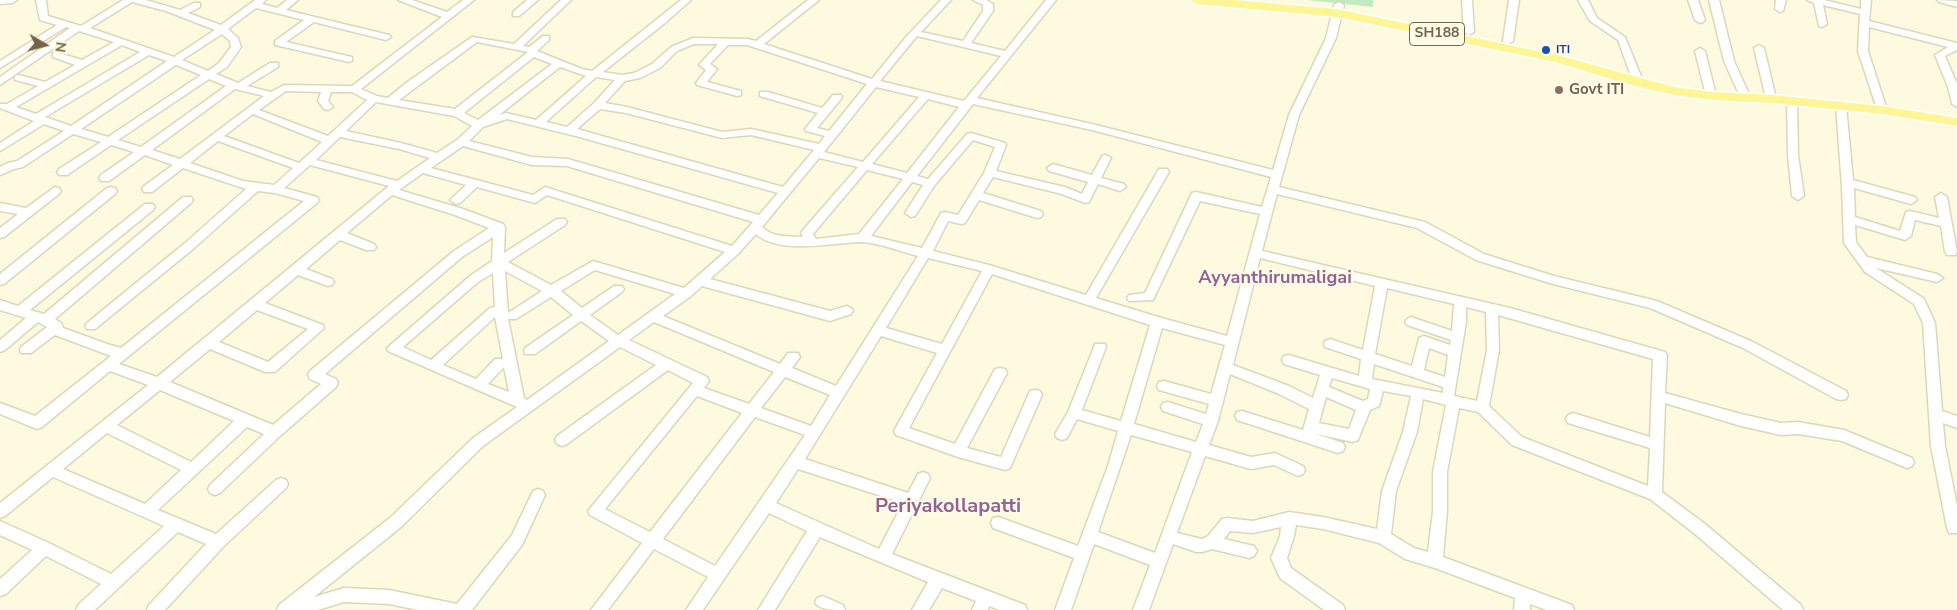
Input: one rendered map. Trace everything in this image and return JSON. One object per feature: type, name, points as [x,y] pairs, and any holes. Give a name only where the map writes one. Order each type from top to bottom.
[{"type":"main road","name":"SH188","points":[[1196,0],[1338,9],[1557,60],[1674,91],[1841,106],[1881,107]]},
{"type":"main road","name":"SH188","points":[[1286,0],[1469,32],[1636,76],[1714,94]]},
{"type":"main road","points":[[1714,94],[1743,92],[1770,94],[1957,117]]},
{"type":"main road","points":[[1922,113],[1957,122]]},
{"type":"street","points":[[0,1],[12,0]]},
{"type":"street","points":[[41,0],[43,18],[80,28],[148,51],[209,73],[236,86],[272,95]]},
{"type":"street","points":[[0,82],[80,28],[129,0]]},
{"type":"street","points":[[63,172],[223,65],[236,48],[235,40],[222,29],[181,13],[136,0]]},
{"type":"street","points":[[278,11],[293,0]]},
{"type":"street","points":[[403,0],[448,16]]},
{"type":"street","points":[[354,89],[469,0]]},
{"type":"street","points":[[516,14],[533,0]]},
{"type":"street","points":[[516,47],[566,0]]},
{"type":"street","points":[[538,124],[594,74],[686,0]]},
{"type":"street","points":[[757,45],[814,0]]},
{"type":"street","points":[[286,610],[396,522],[478,442],[524,404],[620,342],[687,293],[734,251],[786,191],[915,33],[946,0]]},
{"type":"street","points":[[965,45],[988,11],[988,4],[978,0]]},
{"type":"street","points":[[863,238],[1005,54],[1051,0]]},
{"type":"street","points":[[1468,0],[1469,32]]},
{"type":"street","points":[[1508,41],[1514,0]]},
{"type":"street","points":[[1583,0],[1587,4],[1593,19],[1622,40],[1636,76]]},
{"type":"street","points":[[1693,0],[1700,20]]},
{"type":"street","points":[[1714,0],[1729,61],[1743,92]]},
{"type":"street","points":[[1866,0],[1863,51],[1881,107]]},
{"type":"street","points":[[1815,1],[1957,46]]},
{"type":"street","points":[[1815,1],[1822,24]]},
{"type":"street","points":[[0,171],[12,165],[18,165],[72,130],[222,29],[256,2],[278,11],[386,37]]},
{"type":"street","points":[[181,13],[197,4]]},
{"type":"street","points":[[1141,610],[1211,421],[1266,212],[1294,115],[1331,38],[1338,9]]},
{"type":"street","points":[[312,18],[278,43],[349,59]]},
{"type":"street","points":[[0,65],[65,24]]},
{"type":"street","points":[[915,33],[1005,54]]},
{"type":"street","points":[[457,113],[546,38]]},
{"type":"street","points":[[390,102],[410,85],[476,40],[532,51],[580,72],[622,78],[636,76],[656,66],[674,49],[693,41],[748,42],[874,83],[1092,127],[1277,174]]},
{"type":"street","points":[[726,41],[704,65],[712,69],[701,83],[737,93]]},
{"type":"street","points":[[4,106],[46,85],[121,42]]},
{"type":"street","points":[[1957,46],[1940,55],[1953,87],[1957,104]]},
{"type":"street","points":[[1759,48],[1770,94]]},
{"type":"street","points":[[0,148],[40,119],[148,51]]},
{"type":"street","points":[[1700,51],[1714,94]]},
{"type":"street","points":[[56,55],[83,64]]},
{"type":"street","points":[[0,512],[256,305],[395,188],[420,168],[461,142],[479,124],[559,63]]},
{"type":"street","points":[[105,178],[236,86],[274,65]]},
{"type":"street","points":[[19,78],[46,85]]},
{"type":"street","points":[[569,131],[622,78]]},
{"type":"street","points":[[148,189],[251,110],[284,88],[327,88],[354,89],[374,99],[457,113],[479,124],[506,116],[569,131],[786,191]]},
{"type":"street","points":[[327,88],[323,101],[328,107]]},
{"type":"street","points":[[764,94],[824,112]]},
{"type":"street","points":[[811,241],[807,233],[926,95]]},
{"type":"street","points":[[832,135],[810,129],[837,97]]},
{"type":"street","points":[[276,189],[374,99]]},
{"type":"street","points":[[1792,101],[1793,155],[1798,196]]},
{"type":"street","points":[[598,104],[722,134],[751,132],[819,151],[836,158],[930,183]]},
{"type":"street","points":[[0,408],[37,423],[313,200],[276,189],[256,187],[72,130],[4,106]]},
{"type":"street","points":[[1841,106],[1850,243],[1868,269],[1919,301],[1929,323],[1938,446],[1954,528]]},
{"type":"street","points":[[251,110],[334,137],[438,157]]},
{"type":"street","points":[[694,610],[814,433],[926,252],[945,216],[961,220],[990,173],[1001,145],[971,136],[930,183],[911,213]]},
{"type":"street","points":[[216,137],[304,164],[395,188],[499,227]]},
{"type":"street","points":[[461,142],[532,161],[568,163],[758,223],[769,238],[817,243],[863,238],[926,252],[989,269],[1157,322],[1232,342]]},
{"type":"street","points":[[990,173],[1065,191],[1084,199],[1106,158]]},
{"type":"street","points":[[420,168],[534,199],[545,191],[734,251]]},
{"type":"street","points":[[1052,168],[1120,187]]},
{"type":"street","points":[[1089,300],[1163,172]]},
{"type":"street","points":[[1847,182],[1911,200]]},
{"type":"street","points":[[456,200],[476,183]]},
{"type":"street","points":[[91,326],[190,246],[256,187]]},
{"type":"street","points":[[1273,189],[1421,225],[1480,257],[1553,280],[1653,304],[1748,345],[1841,395]]},
{"type":"street","points":[[0,234],[55,191]]},
{"type":"street","points":[[0,280],[111,191]]},
{"type":"street","points":[[977,195],[1037,214]]},
{"type":"street","points":[[1133,298],[1149,297],[1196,196],[1266,212]]},
{"type":"street","points":[[1941,197],[1951,252]]},
{"type":"street","points":[[0,347],[45,322],[187,200]]},
{"type":"street","points":[[0,207],[28,212]]},
{"type":"street","points":[[20,311],[149,207]]},
{"type":"street","points":[[1849,219],[1905,236],[1910,215],[1947,224]]},
{"type":"street","points":[[524,404],[393,348],[474,279],[561,222]]},
{"type":"street","points":[[499,227],[498,262],[502,324],[524,404]]},
{"type":"street","points":[[215,489],[275,432],[331,383],[314,375],[458,254],[499,227]]},
{"type":"street","points":[[340,235],[370,247]]},
{"type":"street","points":[[1255,254],[1492,309],[1660,356],[1655,495]]},
{"type":"street","points":[[1862,260],[1937,278]]},
{"type":"street","points":[[498,262],[552,291],[604,333],[702,381],[595,511],[718,575]]},
{"type":"street","points":[[512,316],[593,265],[687,293]]},
{"type":"street","points":[[989,269],[901,431],[958,451],[1004,464],[1035,395]]},
{"type":"street","points":[[298,270],[328,282]]},
{"type":"street","points":[[700,281],[830,316],[847,312]]},
{"type":"street","points":[[1242,416],[1310,431],[1353,436],[1364,407],[1374,402],[1368,356],[1382,283]]},
{"type":"street","points":[[530,351],[583,316],[618,289]]},
{"type":"street","points":[[1435,561],[1440,511],[1440,472],[1451,400],[1450,384],[1460,301]]},
{"type":"street","points":[[0,305],[20,311],[108,350],[123,353]]},
{"type":"street","points":[[209,343],[270,368],[318,328],[256,305]]},
{"type":"street","points":[[1482,408],[1493,350],[1492,309]]},
{"type":"street","points":[[433,366],[494,311]]},
{"type":"street","points":[[653,317],[838,394]]},
{"type":"street","points":[[26,350],[45,322]]},
{"type":"street","points":[[1063,610],[1126,427],[1157,322]]},
{"type":"street","points":[[1411,322],[1457,337]]},
{"type":"street","points":[[877,330],[945,350]]},
{"type":"street","points":[[1417,374],[1424,341],[1455,352]]},
{"type":"street","points":[[1330,344],[1450,384]]},
{"type":"street","points":[[1062,434],[1074,413],[1100,347]]},
{"type":"street","points":[[599,610],[793,357]]},
{"type":"street","points":[[1289,360],[1372,384],[1418,392],[1482,408],[1517,440],[1655,495],[1700,529],[1796,610]]},
{"type":"street","points":[[478,385],[500,363]]},
{"type":"street","points":[[562,440],[667,364]]},
{"type":"street","points":[[108,365],[158,383],[275,432]]},
{"type":"street","points":[[1225,367],[1284,390],[1316,406]]},
{"type":"street","points":[[1310,431],[1327,372]]},
{"type":"street","points":[[958,451],[1000,373]]},
{"type":"street","points":[[1164,386],[1216,401]]},
{"type":"street","points":[[695,390],[814,433]]},
{"type":"street","points":[[1322,390],[1364,407]]},
{"type":"street","points":[[1383,537],[1389,491],[1410,432],[1418,392]]},
{"type":"street","points":[[1658,396],[1781,429],[1798,428],[1844,436],[1907,462]]},
{"type":"street","points":[[1168,407],[1211,421]]},
{"type":"street","points":[[1074,413],[1251,463],[1275,459],[1298,470]]},
{"type":"street","points":[[1937,415],[1957,422]]},
{"type":"street","points":[[1573,419],[1657,445]]},
{"type":"street","points":[[146,511],[245,420]]},
{"type":"street","points":[[105,426],[192,469]]},
{"type":"street","points":[[1310,431],[1338,447]]},
{"type":"street","points":[[795,462],[911,500]]},
{"type":"street","points":[[51,470],[218,542]]},
{"type":"street","points":[[883,557],[922,478]]},
{"type":"street","points":[[155,610],[218,542],[281,484]]},
{"type":"street","points":[[462,610],[517,540],[538,495]]},
{"type":"street","points":[[766,505],[816,529],[938,580],[983,603],[1019,610]]},
{"type":"street","points":[[1289,518],[1287,536],[1279,558],[1285,574],[1337,610]]},
{"type":"street","points":[[1213,543],[1227,524],[1253,526],[1289,518],[1323,523],[1383,537],[1410,554],[1435,561],[1566,610]]},
{"type":"street","points":[[998,523],[1083,555]]},
{"type":"street","points":[[84,610],[176,524]]},
{"type":"street","points":[[0,528],[113,583]]},
{"type":"street","points":[[766,610],[816,529]]},
{"type":"street","points":[[1090,536],[1159,562]]},
{"type":"street","points":[[1168,536],[1201,546],[1213,543],[1249,551]]},
{"type":"street","points":[[0,589],[44,548]]},
{"type":"street","points":[[920,610],[938,580]]},
{"type":"street","points":[[1522,610],[1523,594]]},
{"type":"street","points":[[293,610],[344,595],[389,597],[455,610]]},
{"type":"green space","points":[[1307,0],[1373,0],[1373,7]]},
{"type":"place","name":"ITI","points":[[1546,50]]},
{"type":"place","name":"Govt ITI","points":[[1559,90]]},
{"type":"district","name":"Ayyanthirumaligai","points":[[1275,279]]},
{"type":"district","name":"Periyakollapatti","points":[[948,507]]}]
